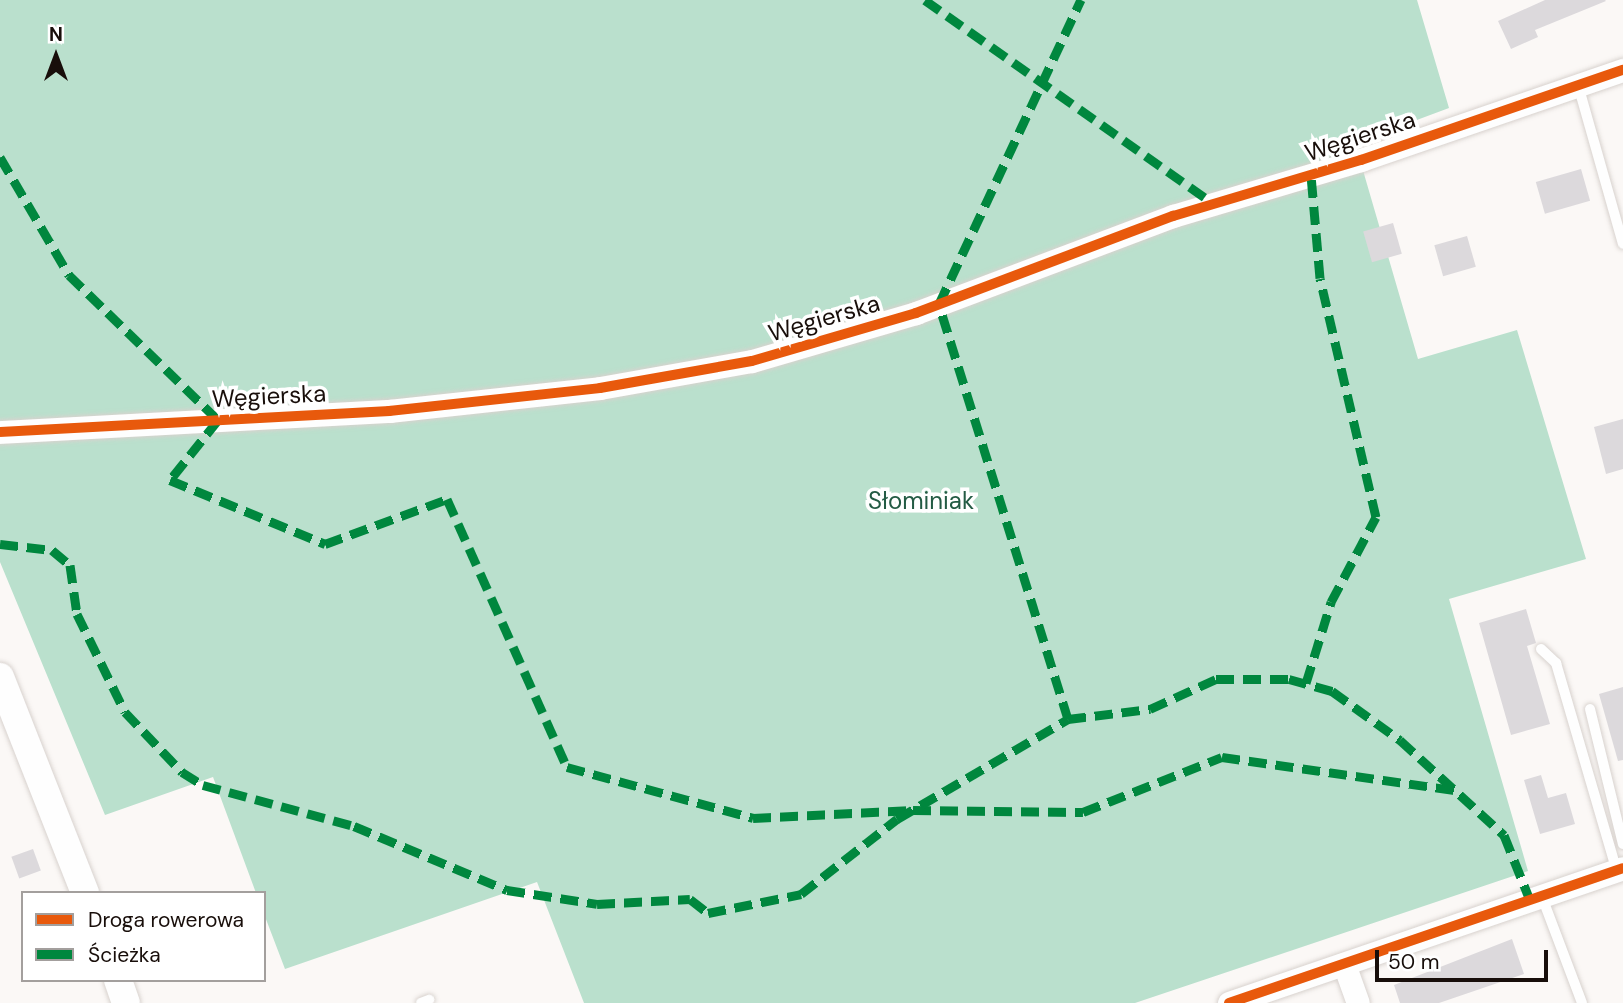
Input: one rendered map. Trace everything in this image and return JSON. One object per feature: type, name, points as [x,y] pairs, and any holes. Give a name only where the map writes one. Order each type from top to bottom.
[{"type":"street","name":"Węgierska","points":[[0,432],[389,411],[600,388],[752,361],[916,313],[1173,216],[1361,160],[1623,70]]},
{"type":"street","points":[[0,677],[84,891]]},
{"type":"street","points":[[1229,1003],[1620,869]]},
{"type":"street","points":[[1344,964],[1358,1003]]},
{"type":"street","points":[[119,982],[126,1003]]},
{"type":"lane","points":[[1578,85],[1623,244]]},
{"type":"lane","points":[[1541,649],[1556,663],[1620,869]]},
{"type":"lane","points":[[1590,709],[1623,844]]},
{"type":"lane","points":[[1542,897],[1582,1003]]},
{"type":"green space","name":"Słominiak","points":[[0,0],[1417,0],[1449,108],[1355,143],[1418,359],[1517,330],[1586,559],[1449,599],[1528,871],[1135,1003],[584,1003],[537,882],[285,969],[266,919],[266,891],[255,891],[213,777],[105,815],[0,562]]},
{"type":"building","points":[[1545,0],[1606,1],[1535,30],[1538,37],[1511,49],[1498,21]]},
{"type":"building","points":[[1581,169],[1590,201],[1545,214],[1536,182]]},
{"type":"building","points":[[1393,223],[1402,254],[1372,262],[1363,232]]},
{"type":"building","points":[[1467,236],[1476,267],[1443,276],[1434,245]]},
{"type":"building","points":[[1623,419],[1623,469],[1606,474],[1594,427]]},
{"type":"building","points":[[1526,609],[1536,643],[1527,646],[1550,724],[1511,735],[1479,623]]},
{"type":"building","points":[[1623,687],[1623,760],[1618,761],[1599,694]]},
{"type":"building","points":[[1541,775],[1548,798],[1566,793],[1575,824],[1540,834],[1524,780]]},
{"type":"building","points":[[33,849],[41,871],[19,878],[11,857]]},
{"type":"building","points":[[1512,939],[1524,974],[1439,1003],[1400,1003],[1394,985]]},
{"type":"marked path","points":[[925,0],[1214,204]]},
{"type":"marked path","points":[[1068,719],[939,304],[1081,0]]},
{"type":"marked path","points":[[0,157],[69,275],[218,420],[170,480],[325,544],[447,499],[567,767],[753,818],[913,810],[1083,812],[1222,757],[1455,790]]},
{"type":"marked path","points":[[1306,683],[1331,602],[1376,517],[1320,278],[1311,175]]},
{"type":"marked path","points":[[0,544],[52,550],[70,565],[77,614],[125,712],[182,772],[203,785],[354,826],[507,890],[597,904],[690,899],[708,913],[801,894],[897,819],[1068,719],[1150,709],[1216,679],[1289,679],[1332,691],[1400,740],[1504,835],[1530,900]]},
{"type":"cycle path","points":[[0,432],[389,411],[600,388],[752,361],[916,313],[1173,216],[1361,160],[1623,70]]},
{"type":"cycle path","points":[[1229,1003],[1623,868]]}]
